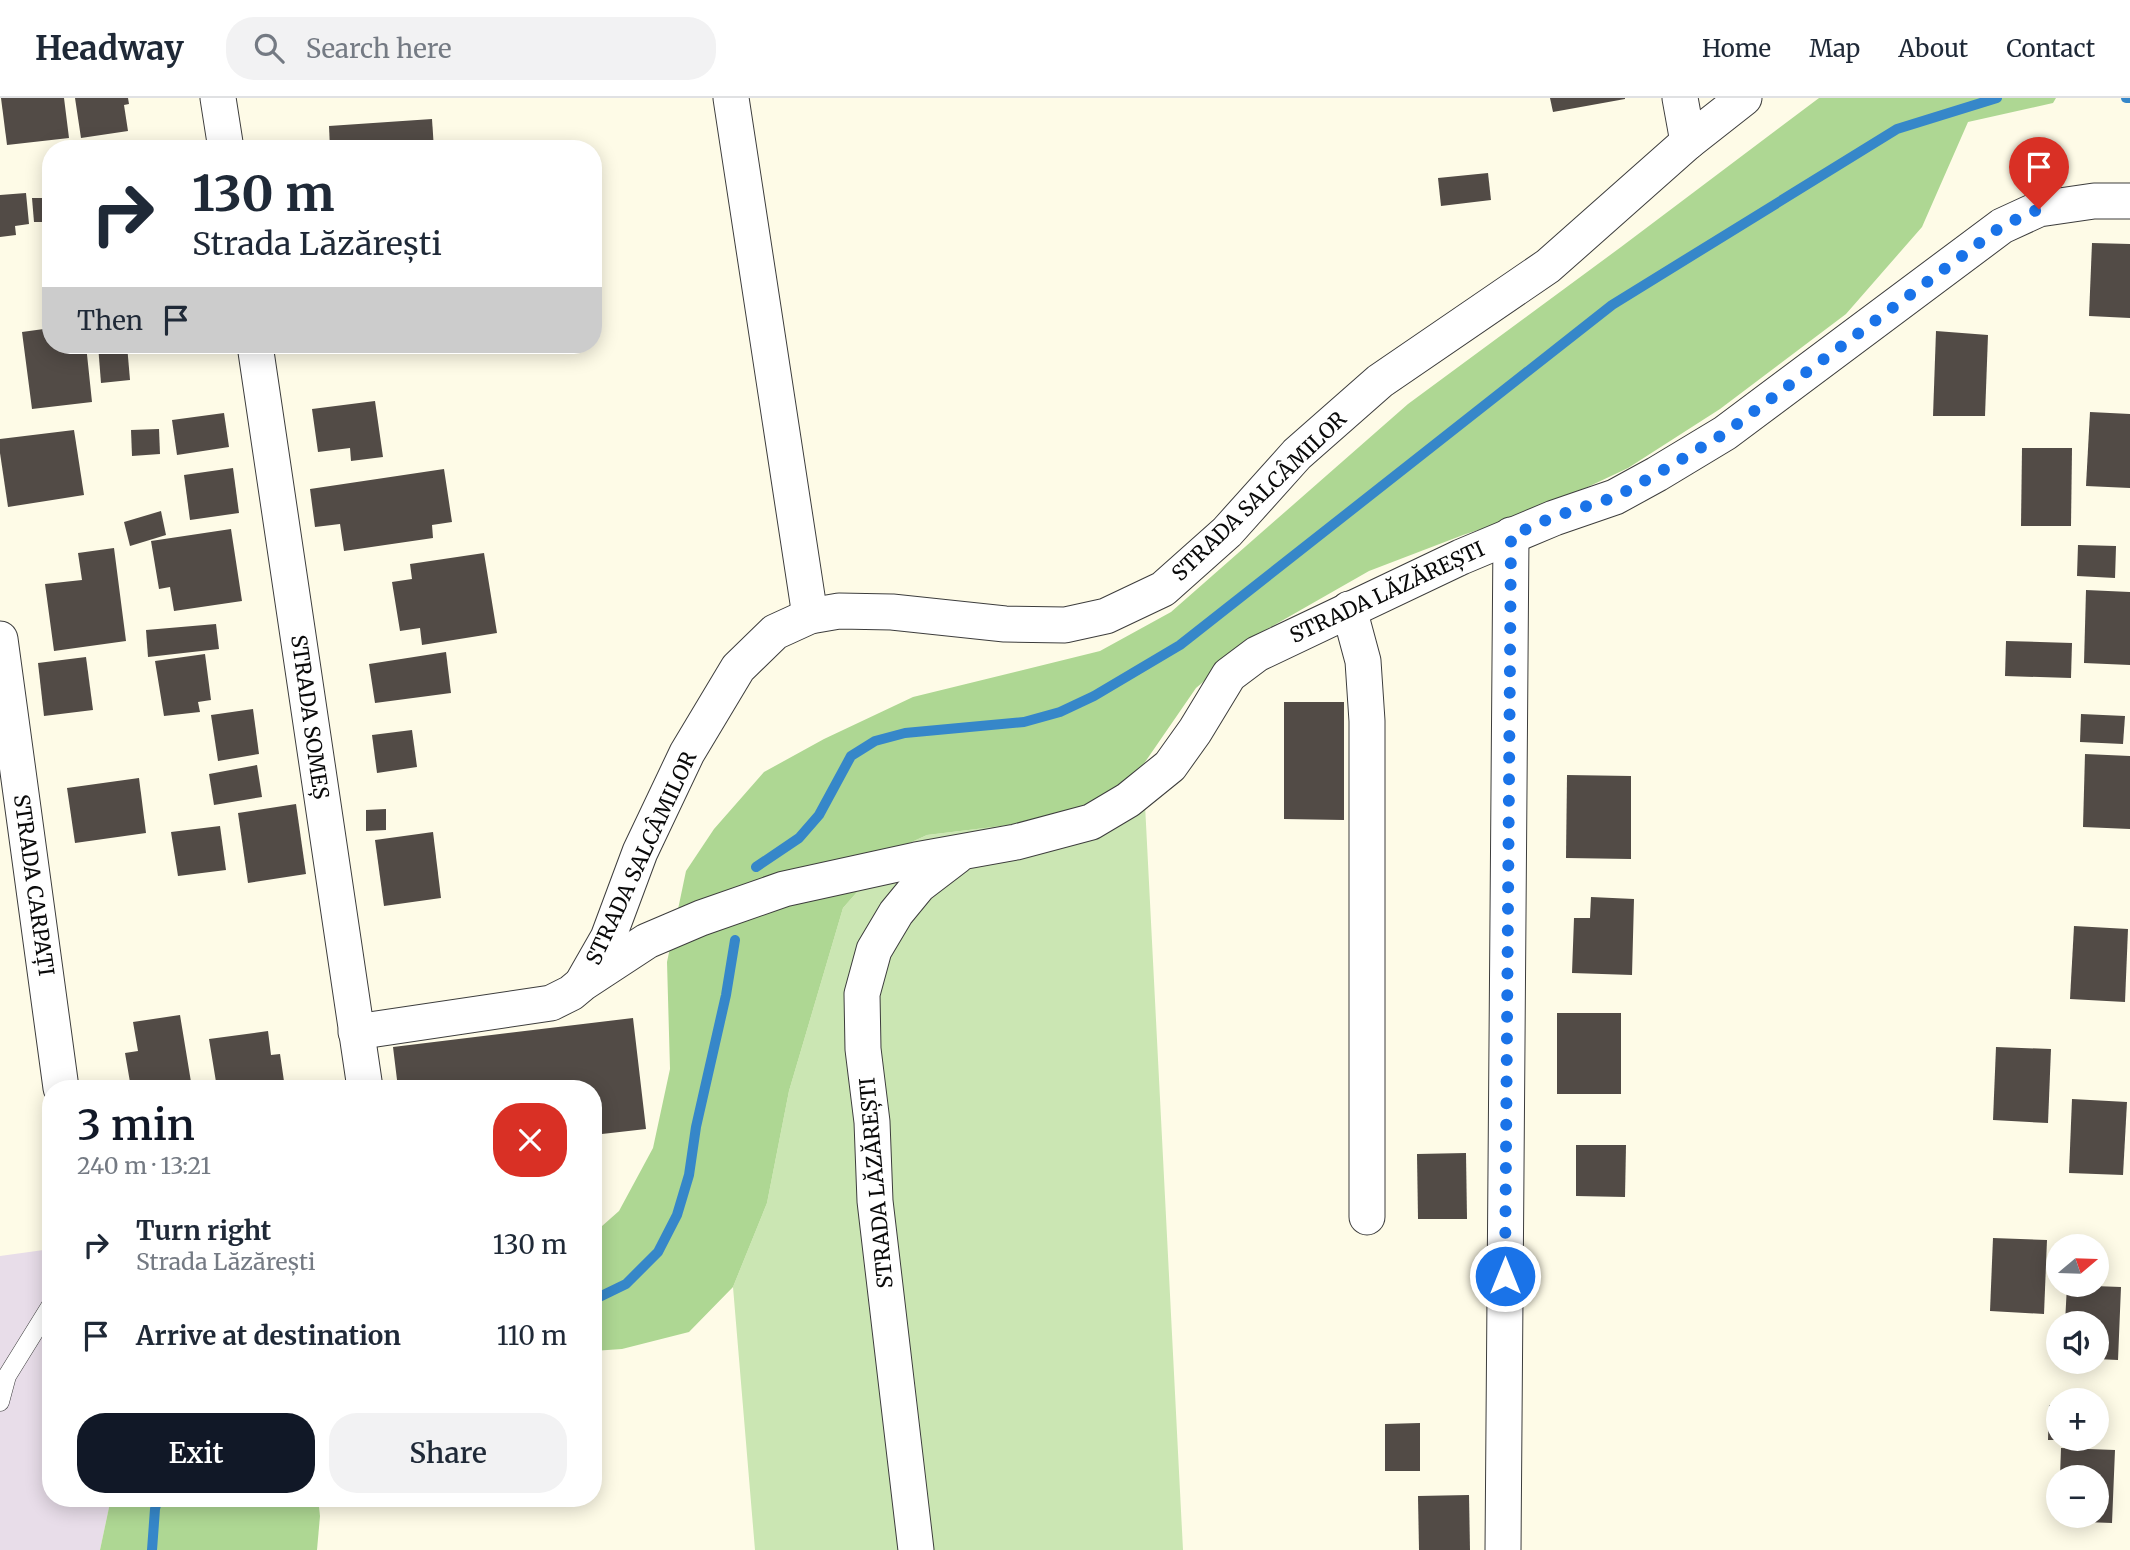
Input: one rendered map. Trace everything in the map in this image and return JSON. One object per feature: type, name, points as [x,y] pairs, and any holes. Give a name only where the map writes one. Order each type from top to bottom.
[{"type":"street","points":[[218,98],[225,140]]},
{"type":"street","points":[[731,98],[810,616]]},
{"type":"street","points":[[1680,98],[1688,142]]},
{"type":"street","name":"STRADA SALCÂMILOR","points":[[583,983],[608,938],[640,852],[687,753],[738,668],[775,632],[810,616],[839,611],[892,612],[1005,624],[1065,625],[1106,616],[1163,589],[1227,532],[1297,454],[1380,381],[1548,266],[1688,142],[1744,98]]},
{"type":"street","name":"STRADA LĂZĂREȘTI","points":[[356,1032],[551,1003],[571,993],[647,941],[701,918],[784,889],[916,860],[1016,842],[1091,822],[1128,800],[1170,766],[1229,675],[1257,654],[1349,609],[1553,517],[1615,497],[1657,474],[1725,433],[2002,226],[2039,209],[2094,201],[2130,201]]},
{"type":"street","name":"STRADA SOMEȘ","points":[[256,354],[364,1080]]},
{"type":"street","points":[[1503,1550],[1511,536]]},
{"type":"street","points":[[1349,609],[1363,661],[1367,721],[1367,1217]]},
{"type":"street","name":"STRADA CARPAȚI","points":[[0,639],[11,799],[60,1080]]},
{"type":"street","name":"STRADA LĂZĂREȘTI","points":[[916,1550],[875,1201],[872,1122],[863,1049],[862,994],[874,950],[896,913],[919,885],[963,851]]},
{"type":"lane","points":[[0,1402],[6,1376],[42,1318]]},
{"type":"shaded area","points":[[42,1250],[42,1507],[109,1507],[100,1550],[0,1550],[0,1256]]},
{"type":"green space","points":[[1819,98],[2056,98],[2053,103],[1968,122],[1922,227],[1846,314],[1720,409],[1628,468],[1539,510],[1463,535],[1369,571],[1262,632],[1196,688],[1143,765],[1103,799],[1035,822],[927,835],[894,850],[843,908],[789,1091],[767,1203],[733,1287],[689,1332],[622,1349],[602,1350],[602,1226],[619,1211],[653,1148],[670,1069],[667,962],[686,871],[714,829],[764,772],[824,739],[913,697],[1100,651],[1171,612],[1408,404]]},
{"type":"green space","points":[[1143,765],[1183,1550],[755,1550],[733,1287],[767,1203],[789,1091],[843,908],[894,850],[927,835],[1035,822],[1103,799]]},
{"type":"green space","points":[[109,1507],[319,1507],[317,1550],[100,1550]]},
{"type":"building","points":[[1,98],[64,98],[69,138],[7,145]]},
{"type":"building","points":[[75,98],[128,98],[129,104],[124,105],[128,131],[81,138]]},
{"type":"building","points":[[1550,98],[1625,98],[1625,99],[1553,112]]},
{"type":"building","points":[[432,119],[433,140],[330,140],[329,126]]},
{"type":"building","points":[[1488,173],[1491,200],[1441,206],[1438,178]]},
{"type":"building","points":[[26,193],[29,224],[15,226],[16,235],[0,237],[0,195]]},
{"type":"building","points":[[32,198],[42,198],[42,222],[34,222]]},
{"type":"building","points":[[2092,243],[2130,244],[2130,318],[2089,316]]},
{"type":"building","points":[[42,329],[42,354],[87,354],[92,402],[32,409],[22,332]]},
{"type":"building","points":[[1936,331],[1988,335],[1985,416],[1933,416]]},
{"type":"building","points":[[99,354],[128,354],[130,380],[101,383]]},
{"type":"building","points":[[375,401],[383,457],[351,461],[350,448],[318,452],[312,409]]},
{"type":"building","points":[[2090,412],[2130,414],[2130,488],[2086,486]]},
{"type":"building","points":[[224,413],[229,447],[177,455],[172,420]]},
{"type":"building","points":[[159,429],[160,454],[132,456],[131,430]]},
{"type":"building","points":[[74,430],[84,495],[8,507],[0,439]]},
{"type":"building","points":[[2022,448],[2072,448],[2071,526],[2021,526]]},
{"type":"building","points":[[233,468],[239,513],[190,520],[184,475]]},
{"type":"building","points":[[444,469],[452,522],[432,525],[433,538],[344,551],[340,524],[315,527],[310,489]]},
{"type":"building","points":[[161,511],[166,535],[130,546],[124,522]]},
{"type":"building","points":[[231,529],[242,601],[174,611],[170,587],[159,589],[151,541]]},
{"type":"building","points":[[2078,545],[2116,546],[2115,578],[2077,576]]},
{"type":"building","points":[[114,548],[126,641],[54,651],[45,584],[82,580],[78,553]]},
{"type":"building","points":[[484,553],[497,633],[422,645],[420,628],[400,631],[392,582],[412,579],[410,564]]},
{"type":"building","points":[[2086,590],[2130,592],[2130,665],[2084,663]]},
{"type":"building","points":[[216,624],[219,649],[148,657],[146,630]]},
{"type":"building","points":[[2006,641],[2072,643],[2071,678],[2005,676]]},
{"type":"building","points":[[446,652],[451,693],[375,703],[369,664]]},
{"type":"building","points":[[205,654],[211,700],[198,702],[200,712],[164,716],[155,661]]},
{"type":"building","points":[[86,657],[93,710],[44,716],[38,663]]},
{"type":"building","points":[[1284,702],[1344,702],[1344,820],[1284,819]]},
{"type":"building","points":[[253,709],[259,754],[218,761],[211,715]]},
{"type":"building","points":[[2081,714],[2125,716],[2123,744],[2080,742]]},
{"type":"building","points":[[412,730],[417,767],[377,773],[372,735]]},
{"type":"building","points":[[2085,754],[2130,756],[2130,829],[2083,827]]},
{"type":"building","points":[[257,765],[262,797],[214,805],[209,774]]},
{"type":"building","points":[[1567,775],[1631,776],[1631,859],[1566,858]]},
{"type":"building","points":[[139,778],[146,833],[75,843],[67,788]]},
{"type":"building","points":[[296,804],[306,874],[248,883],[238,813]]},
{"type":"building","points":[[386,809],[386,830],[366,831],[366,810]]},
{"type":"building","points":[[220,826],[226,870],[178,876],[171,832]]},
{"type":"building","points":[[433,832],[441,898],[384,906],[375,840]]},
{"type":"building","points":[[1591,897],[1634,899],[1632,975],[1572,973],[1574,918],[1590,918]]},
{"type":"building","points":[[2074,926],[2128,929],[2125,1002],[2070,999]]},
{"type":"building","points":[[1557,1013],[1621,1013],[1621,1094],[1557,1094]]},
{"type":"building","points":[[180,1015],[191,1080],[130,1080],[125,1053],[138,1051],[133,1022]]},
{"type":"building","points":[[633,1018],[646,1129],[602,1134],[602,1080],[397,1080],[393,1047]]},
{"type":"building","points":[[268,1031],[271,1055],[280,1054],[284,1080],[216,1080],[209,1039]]},
{"type":"building","points":[[1996,1047],[2051,1049],[2048,1123],[1993,1120]]},
{"type":"building","points":[[2072,1099],[2127,1102],[2123,1175],[2069,1173]]},
{"type":"building","points":[[1576,1145],[1626,1145],[1625,1197],[1576,1196]]},
{"type":"building","points":[[1466,1153],[1467,1219],[1418,1219],[1417,1154]]},
{"type":"building","points":[[1993,1238],[2046,1240],[2044,1314],[1990,1311]]},
{"type":"building","points":[[2109,1287],[2121,1287],[2118,1360],[2109,1360],[2109,1311],[2066,1311],[2066,1297],[2109,1297]]},
{"type":"building","points":[[1420,1423],[1420,1471],[1385,1471],[1385,1424]]},
{"type":"building","points":[[2115,1450],[2112,1523],[2109,1523],[2109,1465],[2060,1465],[2061,1451]]},
{"type":"building","points":[[1469,1495],[1470,1550],[1419,1550],[1418,1496]]},
{"type":"waterway","points":[[756,867],[799,838],[819,815],[851,756],[875,741],[905,733],[1024,722],[1060,712],[1094,696],[1180,645],[1612,305],[1897,129],[1997,98]]},
{"type":"waterway","points":[[602,1296],[626,1284],[658,1252],[677,1215],[689,1175],[696,1127],[726,995],[735,940]]},
{"type":"waterway","points":[[152,1550],[156,1507]]},
{"type":"route","points":[[1505,1276],[1511,536],[1553,517],[1615,497],[1725,433],[2002,226],[2039,209]]}]
